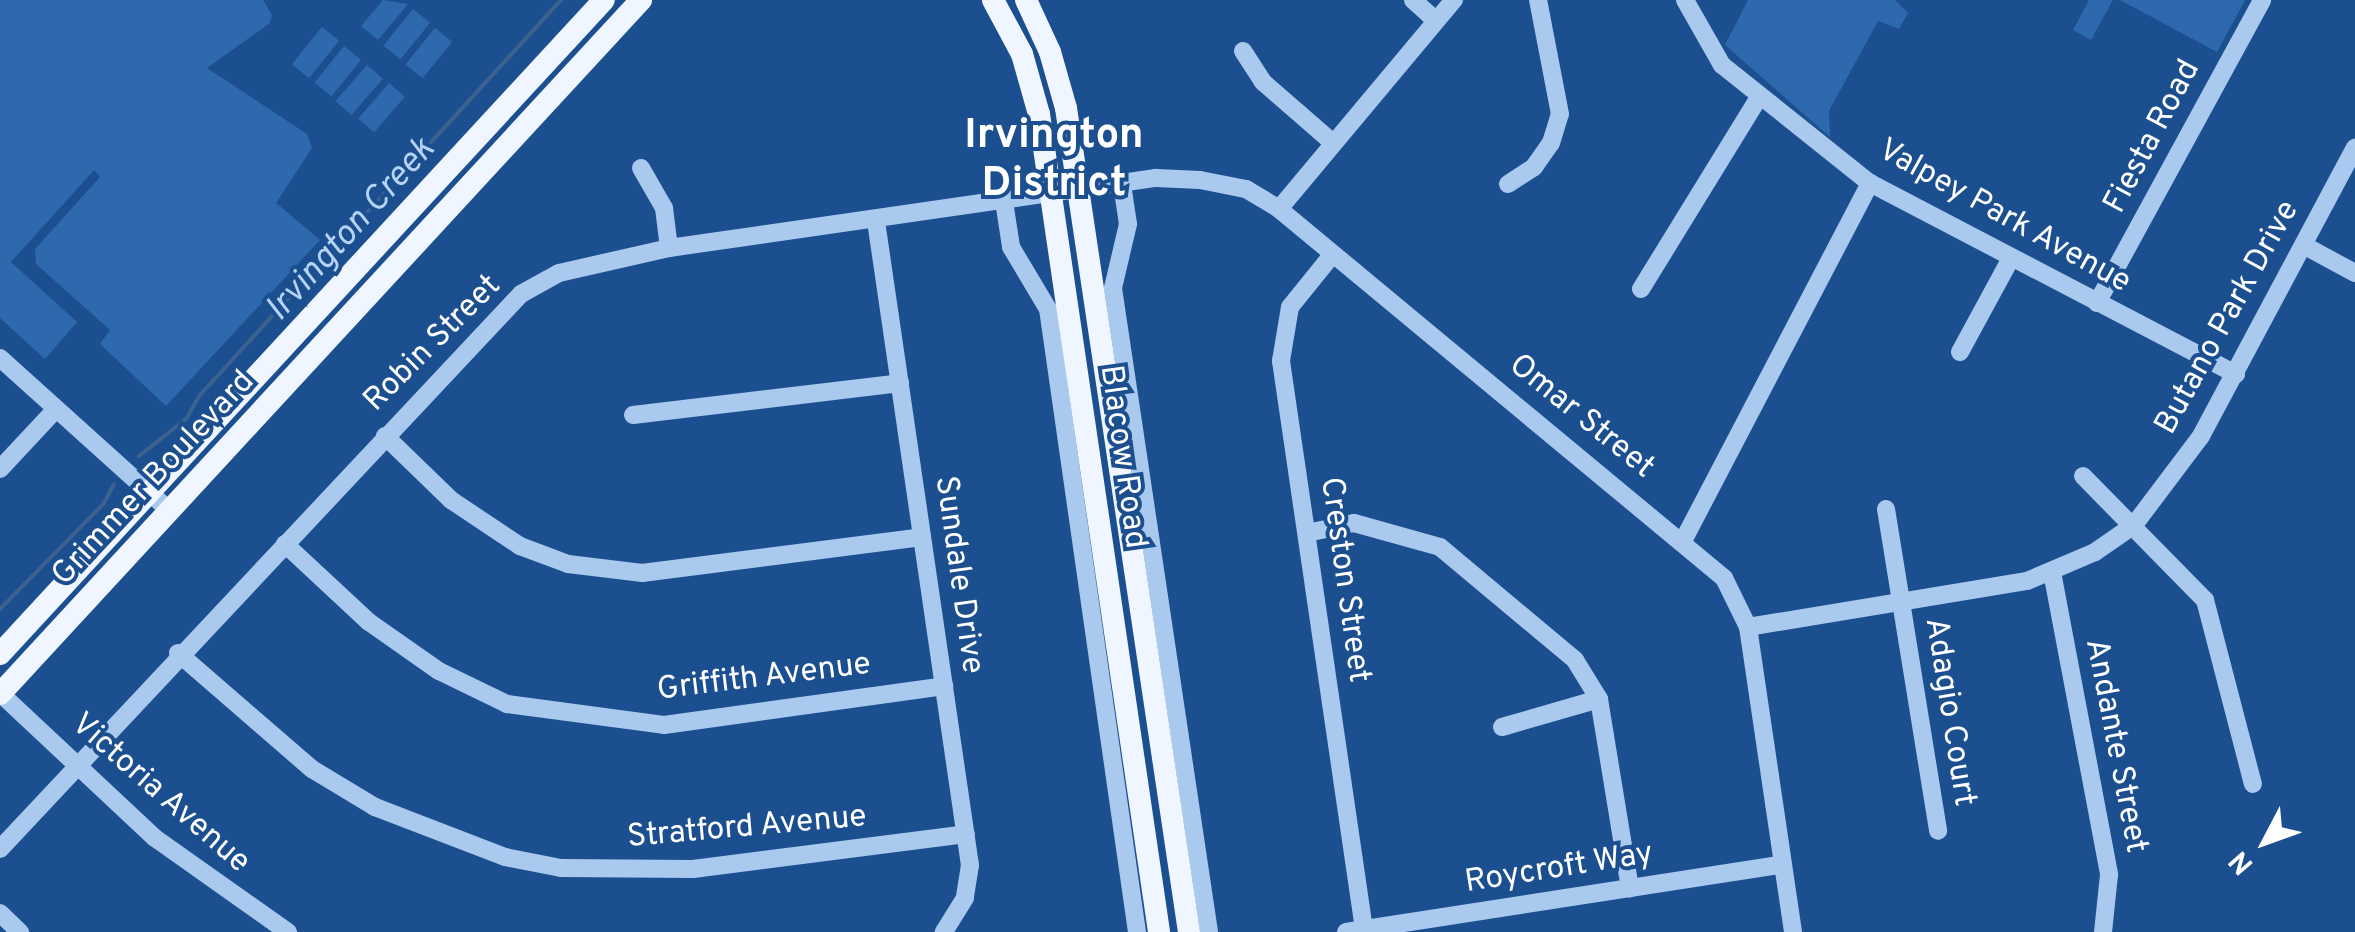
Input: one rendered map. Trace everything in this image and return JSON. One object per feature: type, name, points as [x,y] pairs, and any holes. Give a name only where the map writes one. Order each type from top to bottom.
[{"type":"main road","name":"Grimmer Boulevard","points":[[0,654],[604,0]]},
{"type":"main road","name":"Grimmer Boulevard","points":[[0,694],[640,0]]},
{"type":"main road","name":"Blacow Road","points":[[993,0],[1030,75],[1159,932]]},
{"type":"main road","name":"Blacow Road","points":[[1026,0],[1060,79],[1189,932]]},
{"type":"street","points":[[1413,0],[1434,20]]},
{"type":"street","points":[[1280,209],[1454,0]]},
{"type":"street","points":[[1508,184],[1534,168],[1552,143],[1560,114],[1538,0]]},
{"type":"street","name":"Valpey Park Avenue","points":[[1685,0],[1722,66],[1870,183],[2236,374]]},
{"type":"street","name":"Fiesta Road","points":[[2097,303],[2262,0]]},
{"type":"street","points":[[1243,51],[1263,82],[1332,142]]},
{"type":"street","points":[[1641,289],[1759,97]]},
{"type":"street","name":"Butano Park Drive","points":[[1748,627],[2052,572],[2134,525],[2201,436],[2355,148]]},
{"type":"street","points":[[641,168],[664,208],[669,248]]},
{"type":"street","name":"Omar Street","points":[[1076,192],[1122,184],[1200,180],[1246,189],[1280,209],[1684,538],[1724,578],[1748,627],[1793,932]]},
{"type":"street","points":[[1684,538],[1870,183]]},
{"type":"street","name":"Blacow Road","points":[[1122,184],[1128,224],[1112,288],[1209,932]]},
{"type":"street","name":"Robin Street","points":[[0,849],[178,653],[522,294],[559,273],[669,248],[1076,192]]},
{"type":"street","name":"Blacow Road","points":[[1004,201],[1010,247],[1048,309],[1137,932]]},
{"type":"street","name":"Sundale Drive","points":[[876,220],[966,834],[965,898],[944,932]]},
{"type":"street","points":[[2304,246],[2355,274]]},
{"type":"street","name":"Creston Street","points":[[1332,255],[1290,307],[1282,330],[1355,931]]},
{"type":"street","points":[[1960,352],[2011,258]]},
{"type":"street","points":[[0,358],[169,510]]},
{"type":"street","points":[[633,415],[900,383]]},
{"type":"street","points":[[0,469],[56,409]]},
{"type":"street","points":[[385,436],[451,500],[520,546],[568,564],[642,573],[922,538]]},
{"type":"street","points":[[2083,476],[2134,525],[2210,612],[2253,784]]},
{"type":"street","name":"Adagio Court","points":[[1886,508],[1938,830]]},
{"type":"street","points":[[1307,532],[1354,524],[1403,532],[1440,547],[1575,660],[1599,698],[1630,888]]},
{"type":"street","name":"Griffith Avenue","points":[[285,544],[368,622],[439,671],[508,704],[664,724],[944,686]]},
{"type":"street","name":"Andante Street","points":[[2052,572],[2109,875],[2104,932]]},
{"type":"street","name":"Stratford Avenue","points":[[178,653],[312,769],[391,814],[504,857],[561,868],[694,869],[966,834]]},
{"type":"street","name":"Victoria Avenue","points":[[0,694],[168,848],[282,931]]},
{"type":"street","points":[[1502,728],[1599,698]]},
{"type":"street","name":"Roycroft Way","points":[[1355,931],[1782,865]]},
{"type":"street","points":[[0,913],[20,932]]},
{"type":"shaded area","points":[[0,0],[263,0],[272,15],[270,23],[207,68],[307,134],[312,148],[276,203],[320,240],[166,406],[100,344],[110,330],[36,264],[35,249],[100,177],[94,170],[11,262],[77,322],[45,359],[0,318]]},
{"type":"shaded area","points":[[383,0],[408,4],[378,40],[361,26]]},
{"type":"shaded area","points":[[1748,0],[1895,0],[1908,13],[1899,29],[1878,21],[1829,111],[1830,137],[1725,45]]},
{"type":"shaded area","points":[[2089,0],[2113,0],[2091,40],[2073,30]]},
{"type":"shaded area","points":[[2120,0],[2245,0],[2217,52]]},
{"type":"shaded area","points":[[413,9],[430,23],[401,59],[383,46]]},
{"type":"shaded area","points":[[322,27],[339,41],[309,78],[292,64]]},
{"type":"shaded area","points":[[435,28],[452,42],[423,78],[405,65]]},
{"type":"shaded area","points":[[344,46],[361,60],[332,96],[314,83]]},
{"type":"shaded area","points":[[367,65],[383,79],[351,115],[336,101]]},
{"type":"shaded area","points":[[389,83],[405,97],[374,132],[358,118]]},
{"type":"waterway","name":"Irvington Creek","points":[[139,456],[186,419],[200,395],[561,0]]},
{"type":"waterway","name":"Irvington Creek","points":[[0,609],[104,503],[114,484]]},
{"type":"district","name":"Irvington District","points":[[1054,161]]}]
